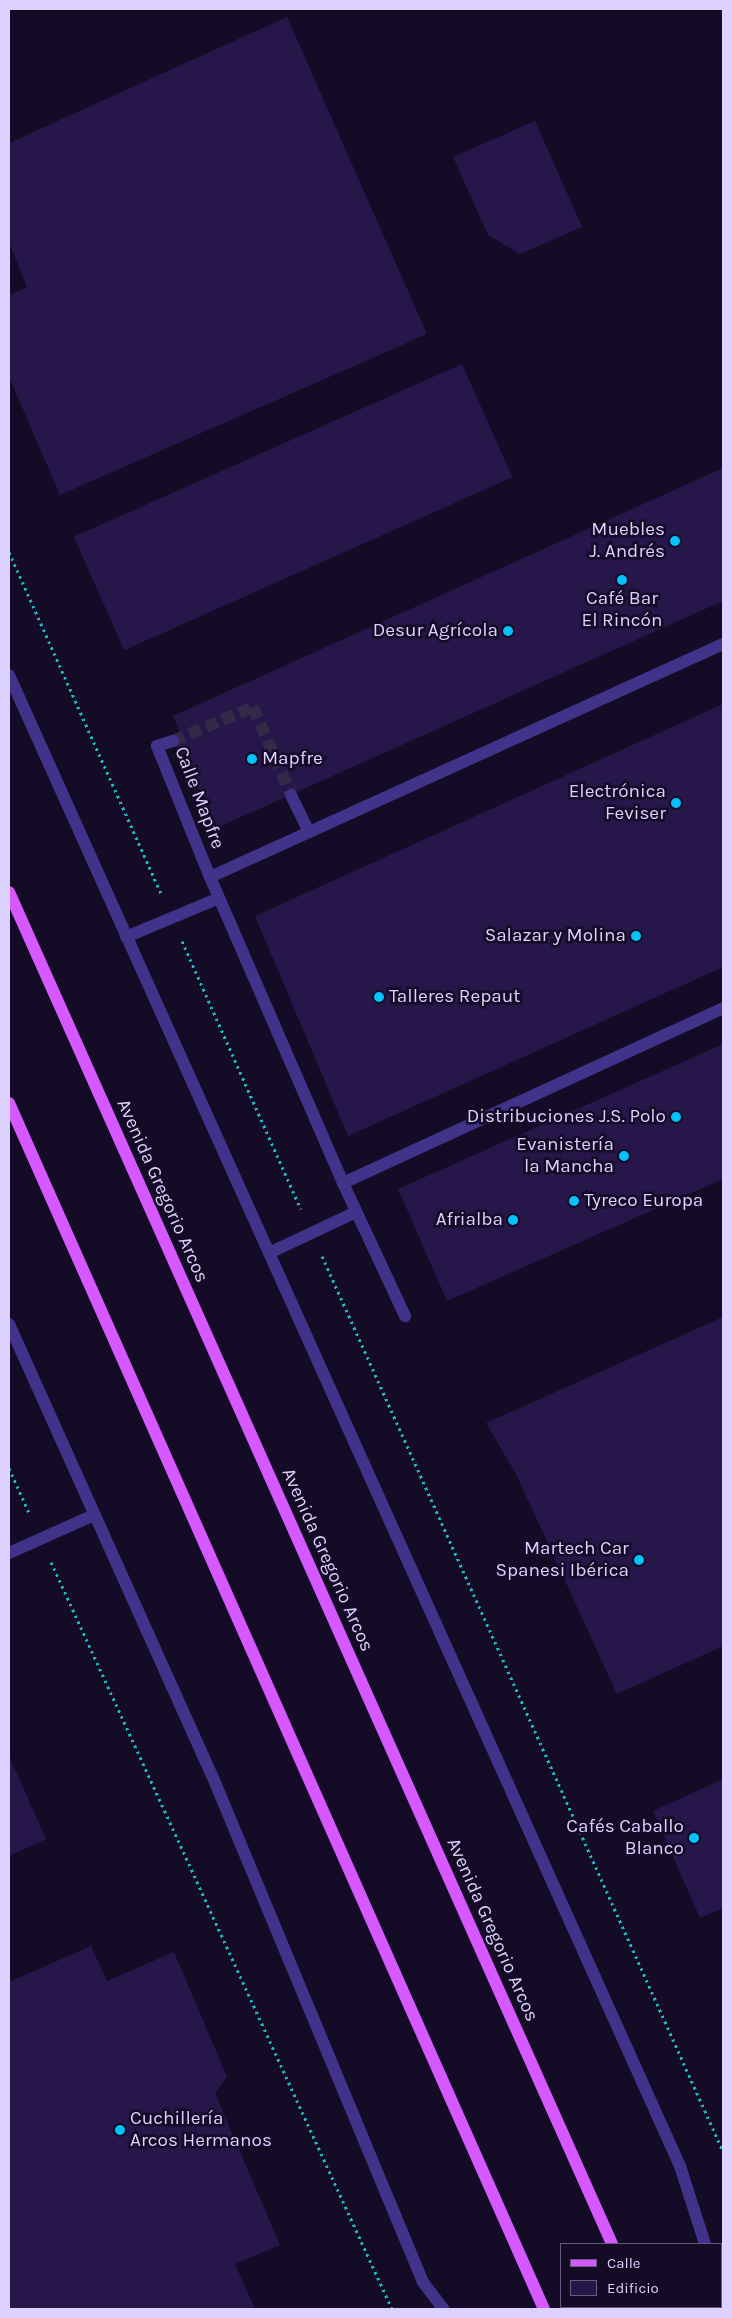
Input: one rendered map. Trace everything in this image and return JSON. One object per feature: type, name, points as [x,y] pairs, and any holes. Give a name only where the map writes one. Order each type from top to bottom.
[{"type":"main road","name":"Avenida Gregorio Arcos","points":[[9,892],[612,2243]]},
{"type":"main road","points":[[9,1103],[544,2309]]},
{"type":"street","points":[[404,1316],[217,899],[210,877],[723,644]]},
{"type":"street","points":[[9,675],[680,2166],[705,2243]]},
{"type":"street","name":"Calle Mapfre","points":[[173,741],[158,746],[210,877]]},
{"type":"street","points":[[292,795],[309,832]]},
{"type":"street","points":[[126,937],[217,899]]},
{"type":"street","points":[[343,1183],[723,1008]]},
{"type":"street","points":[[269,1253],[356,1212]]},
{"type":"street","points":[[9,1324],[214,1780],[423,2282],[443,2309]]},
{"type":"street","points":[[9,1553],[94,1515]]},
{"type":"path","points":[[9,552],[723,2151]]},
{"type":"path","points":[[9,1468],[392,2309]]},
{"type":"building","points":[[287,17],[427,334],[60,495],[9,377],[9,296],[27,287],[9,242],[9,143]]},
{"type":"building","points":[[535,121],[582,227],[520,254],[488,235],[453,157]]},
{"type":"building","points":[[462,364],[512,477],[124,650],[74,537]]},
{"type":"building","points":[[723,468],[723,601],[212,830],[172,739],[181,735],[173,716]]},
{"type":"building","points":[[723,704],[723,967],[348,1136],[255,916]]},
{"type":"building","points":[[723,1044],[723,1179],[447,1301],[398,1189]]},
{"type":"building","name":"Martech Car Spanesi Ibérica","points":[[723,1317],[723,1646],[617,1694],[516,1474],[486,1423]]},
{"type":"building","points":[[9,1756],[46,1839],[9,1856]]},
{"type":"building","name":"Cafés Caballo Blanco","points":[[723,1779],[723,1908],[700,1918],[653,1811]]},
{"type":"building","name":"Cuchillería Arcos Hermanos","points":[[91,1946],[107,1981],[174,1952],[227,2077],[215,2093],[280,2245],[235,2264],[255,2309],[9,2309],[9,1982]]},
{"type":"tunnel","points":[[173,741],[253,707],[291,795]]},
{"type":"place","name":"Muebles J. Andrés","points":[[675,541]]},
{"type":"place","name":"Café Bar El Rincón","points":[[622,580]]},
{"type":"place","name":"Desur Agrícola","points":[[508,631]]},
{"type":"place","name":"Mapfre","points":[[252,759]]},
{"type":"place","name":"Electrónica Feviser","points":[[676,803]]},
{"type":"place","name":"Salazar y Molina","points":[[636,936]]},
{"type":"place","name":"Talleres Repaut","points":[[379,997]]},
{"type":"place","name":"Distribuciones J.S. Polo","points":[[676,1117]]},
{"type":"place","name":"Evanistería la Mancha","points":[[624,1156]]},
{"type":"place","name":"Tyreco Europa","points":[[574,1201]]},
{"type":"place","name":"Afrialba","points":[[513,1220]]},
{"type":"place","name":"Martech Car Spanesi Ibérica","points":[[639,1560]]},
{"type":"place","name":"Cafés Caballo Blanco","points":[[694,1838]]},
{"type":"place","name":"Cuchillería Arcos Hermanos","points":[[120,2130]]}]
